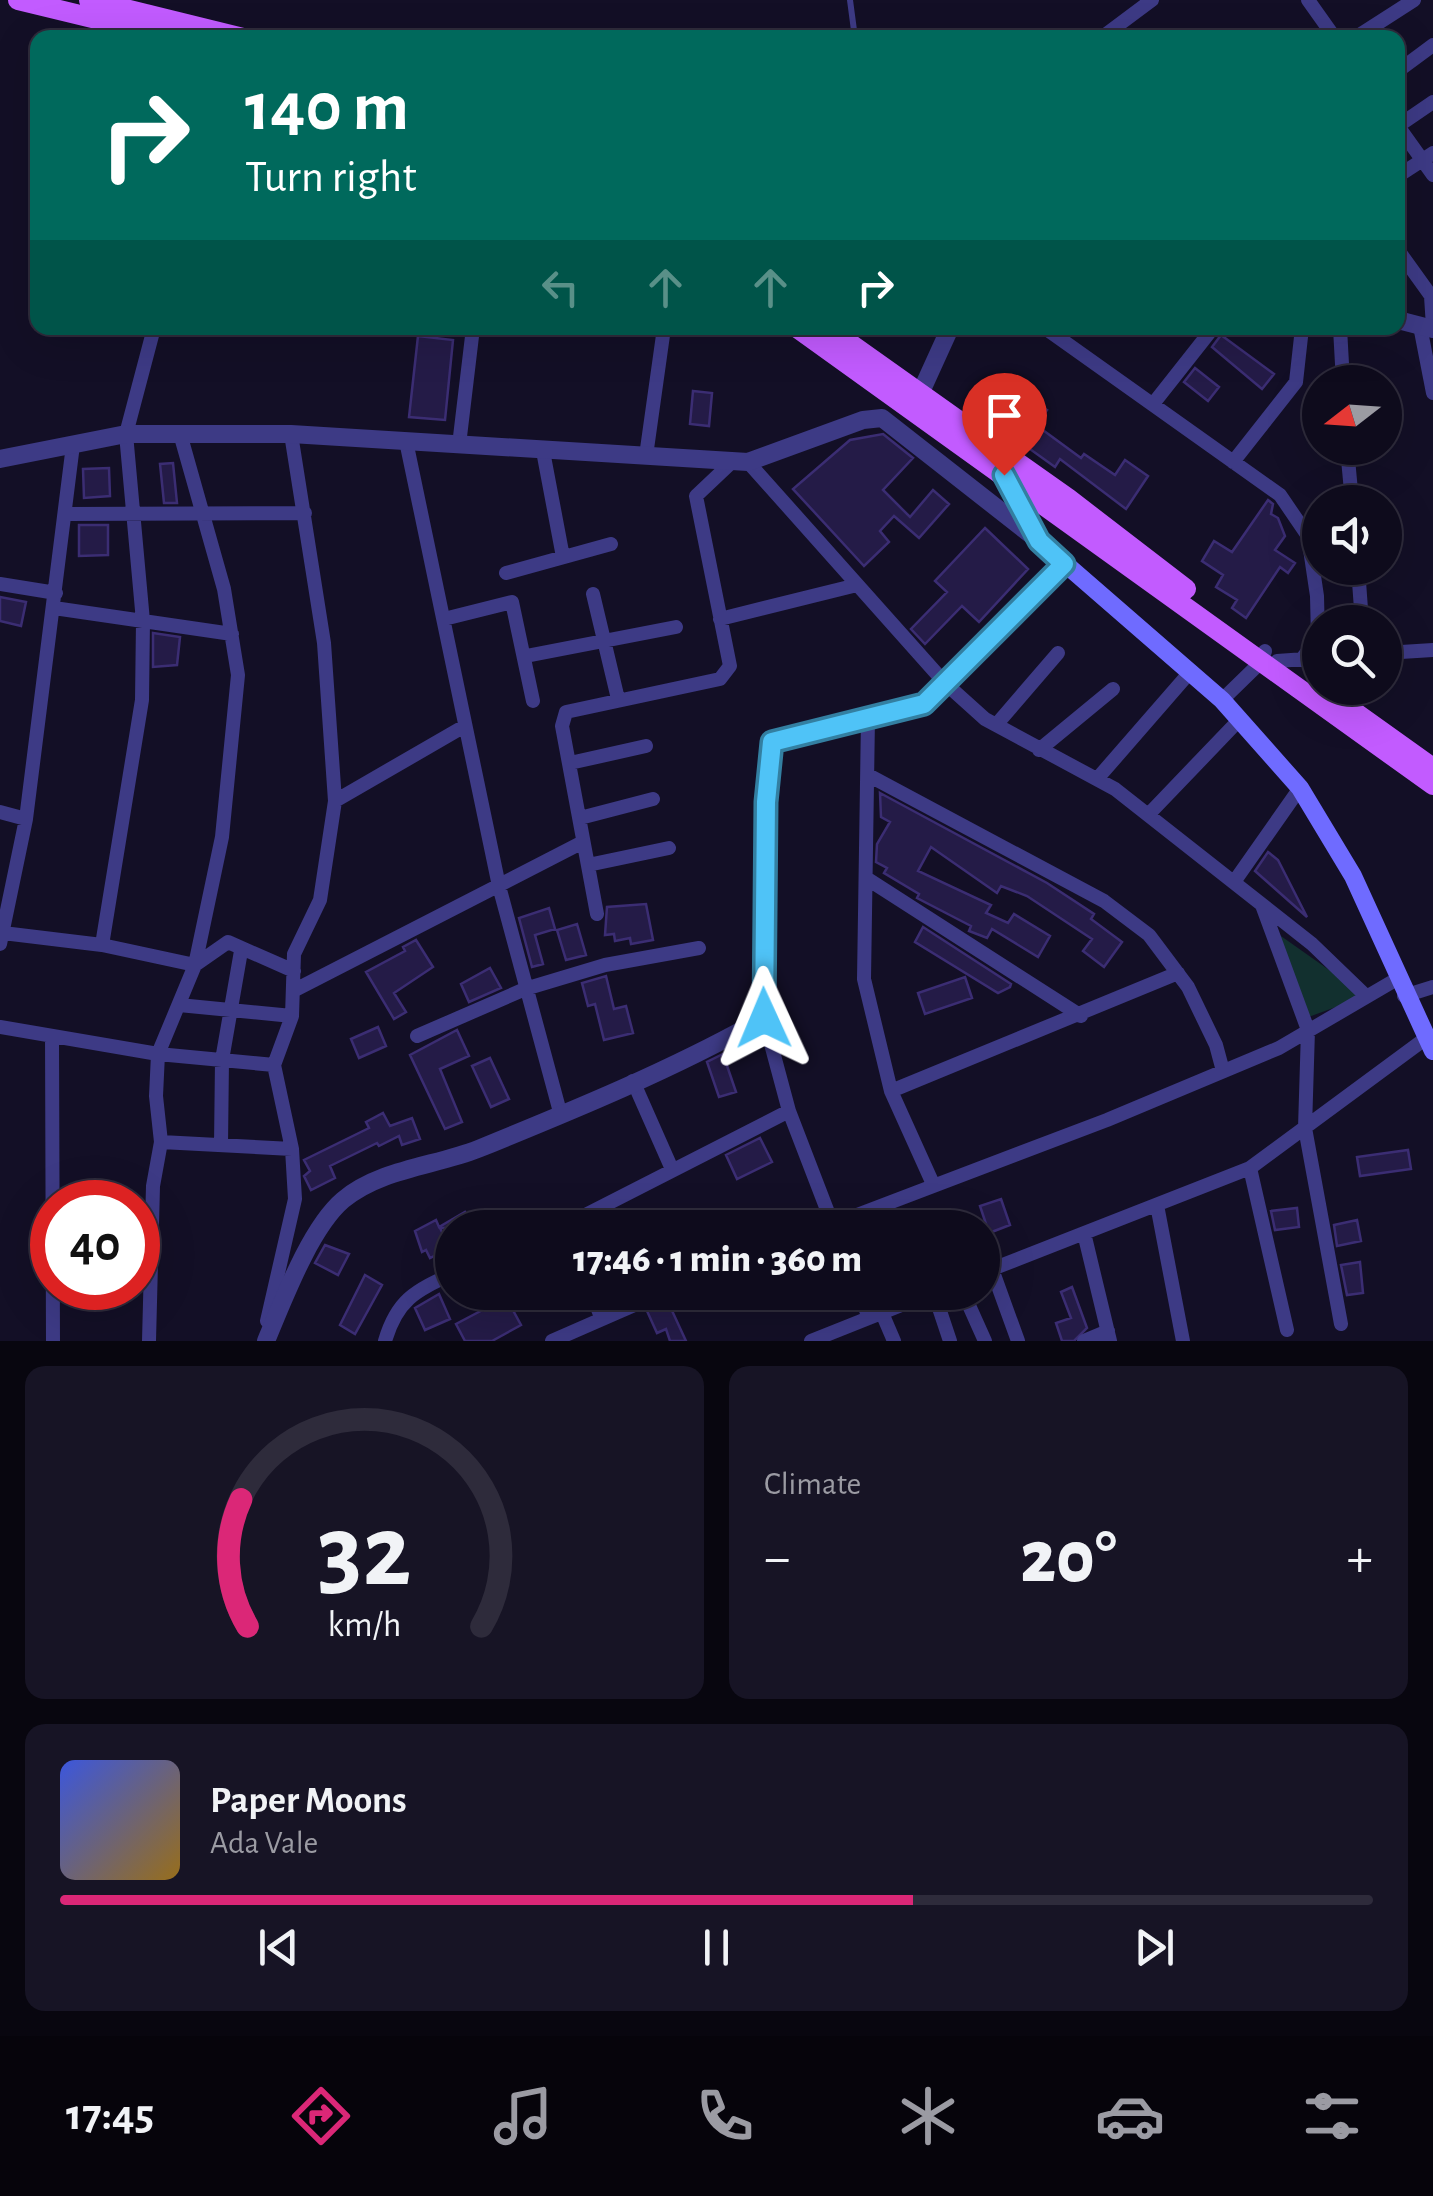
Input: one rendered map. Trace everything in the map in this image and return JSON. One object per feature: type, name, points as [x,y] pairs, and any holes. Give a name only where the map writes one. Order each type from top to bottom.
[{"type":"main road","points":[[18,0],[94,5],[208,30]]},
{"type":"main road","points":[[94,5],[155,30]]},
{"type":"main road","points":[[809,335],[1069,499],[1433,786]]},
{"type":"main road","points":[[836,335],[1004,475],[1433,768]]},
{"type":"main road","points":[[1004,475],[1039,541],[1222,700],[1300,788],[1354,876],[1401,988],[1431,1043]]},
{"type":"street","points":[[1122,0],[1128,18]]},
{"type":"street","points":[[1112,30],[1152,0]]},
{"type":"street","points":[[1308,0],[1329,30]]},
{"type":"street","points":[[1367,30],[1414,0]]},
{"type":"street","points":[[1405,65],[1433,46]]},
{"type":"street","points":[[1405,121],[1433,102]]},
{"type":"street","points":[[1405,133],[1428,156],[1433,176]]},
{"type":"street","points":[[1405,171],[1428,156]]},
{"type":"street","points":[[1405,260],[1431,296],[1433,393]]},
{"type":"street","points":[[102,945],[140,721],[143,621],[126,434],[152,335]]},
{"type":"street","points":[[459,446],[472,335]]},
{"type":"street","points":[[646,456],[663,335]]},
{"type":"street","points":[[596,914],[562,726],[566,712],[720,679],[730,666],[696,496],[740,461],[862,420],[882,418],[912,400],[946,335]]},
{"type":"street","points":[[1055,335],[1280,494],[1308,536],[1317,596],[1318,638],[1301,660],[1268,658],[1222,700]]},
{"type":"street","points":[[1154,404],[1208,335]]},
{"type":"street","points":[[1234,462],[1296,382],[1301,335]]},
{"type":"street","points":[[1340,335],[1342,365]]},
{"type":"street","points":[[882,418],[1039,541]]},
{"type":"street","points":[[0,460],[126,434],[291,434],[740,461],[945,683],[996,726],[1097,780],[1148,815],[1262,904],[1366,996]]},
{"type":"street","points":[[264,1341],[296,1199],[292,1149],[274,1065],[292,1016],[294,954],[320,900],[335,800],[324,643],[291,434]]},
{"type":"street","points":[[149,1341],[155,1245],[153,1186],[161,1142],[156,1096],[158,1054],[195,965],[222,837],[238,675],[205,515],[181,436]]},
{"type":"street","points":[[406,441],[499,886],[560,1112]]},
{"type":"street","points":[[73,445],[68,514],[26,819],[1,938],[102,945],[195,965],[228,942],[294,971]]},
{"type":"street","points":[[543,451],[563,557]]},
{"type":"street","points":[[68,514],[306,512]]},
{"type":"street","points":[[506,573],[611,544]]},
{"type":"street","points":[[824,1210],[789,1111],[764,1018],[766,802],[772,742],[924,704],[1064,564]]},
{"type":"street","points":[[0,584],[143,621],[232,634]]},
{"type":"street","points":[[720,619],[857,585]]},
{"type":"street","points":[[594,594],[618,699]]},
{"type":"street","points":[[444,618],[512,602],[533,701]]},
{"type":"street","points":[[526,656],[676,627]]},
{"type":"street","points":[[1402,649],[1433,650]]},
{"type":"street","points":[[996,726],[1058,654]]},
{"type":"street","points":[[1097,780],[1191,671]]},
{"type":"street","points":[[1039,750],[1113,688]]},
{"type":"street","points":[[868,718],[864,979],[891,1091],[933,1184]]},
{"type":"street","points":[[1148,815],[1240,719]]},
{"type":"street","points":[[335,800],[464,727]]},
{"type":"street","points":[[570,763],[646,746]]},
{"type":"street","points":[[868,775],[1104,901],[1149,935],[1178,973],[1216,1045],[1223,1071]]},
{"type":"street","points":[[1234,882],[1300,788]]},
{"type":"street","points":[[580,818],[653,799]]},
{"type":"street","points":[[0,812],[26,819]]},
{"type":"street","points":[[293,991],[582,842]]},
{"type":"street","points":[[588,864],[669,848]]},
{"type":"street","points":[[866,878],[1081,1016]]},
{"type":"street","points":[[1262,904],[1308,1030],[1306,1128],[1340,1324]]},
{"type":"street","points":[[417,1036],[525,989],[605,966],[699,948]]},
{"type":"street","points":[[222,1145],[222,1060],[242,951]]},
{"type":"street","points":[[891,1091],[1178,973]]},
{"type":"street","points":[[869,1210],[1223,1071],[1308,1030],[1366,996],[1433,986]]},
{"type":"street","points":[[179,1005],[292,1016]]},
{"type":"street","points":[[264,1341],[319,1231],[344,1200],[418,1164],[478,1149],[764,1018]]},
{"type":"street","points":[[0,1027],[158,1054],[274,1065]]},
{"type":"street","points":[[52,1036],[53,1341]]},
{"type":"street","points":[[1000,1266],[1250,1168],[1431,1043]]},
{"type":"street","points":[[633,1081],[671,1168]]},
{"type":"street","points":[[594,1210],[789,1111]]},
{"type":"street","points":[[161,1142],[292,1149]]},
{"type":"street","points":[[1250,1168],[1287,1330]]},
{"type":"street","points":[[1156,1205],[1183,1341]]},
{"type":"street","points":[[1084,1234],[1109,1336],[1084,1341]]},
{"type":"street","points":[[385,1341],[393,1313],[403,1299],[435,1283]]},
{"type":"street","points":[[1000,1300],[1018,1341]]},
{"type":"street","points":[[598,1310],[601,1317]]},
{"type":"street","points":[[552,1341],[619,1310]]},
{"type":"street","points":[[871,1310],[894,1341]]},
{"type":"street","points":[[811,1341],[890,1310]]},
{"type":"street","points":[[940,1310],[950,1341]]},
{"type":"street","points":[[972,1310],[985,1341]]},
{"type":"lane","points":[[850,0],[854,30]]},
{"type":"green space","points":[[1271,929],[1366,996],[1303,1019]]},
{"type":"building","points":[[1221,335],[1274,374],[1262,389],[1212,347]]},
{"type":"building","points":[[418,336],[453,340],[445,420],[409,417]]},
{"type":"building","points":[[1195,368],[1219,387],[1208,401],[1184,382]]},
{"type":"building","points":[[693,391],[712,393],[709,426],[690,424]]},
{"type":"building","points":[[1033,400],[1047,410],[1036,425],[1081,458],[1084,454],[1115,475],[1125,460],[1148,476],[1126,509],[1060,459],[1055,467],[1009,434]]},
{"type":"building","points":[[883,434],[913,458],[883,490],[910,517],[933,490],[949,504],[919,538],[894,516],[880,531],[889,542],[864,566],[793,489],[850,440]]},
{"type":"building","points":[[173,463],[177,503],[164,503],[160,464]]},
{"type":"building","points":[[109,468],[110,496],[84,498],[83,469]]},
{"type":"building","points":[[1268,500],[1273,504],[1271,514],[1278,518],[1285,536],[1275,550],[1295,563],[1288,573],[1280,567],[1246,618],[1232,608],[1237,600],[1216,587],[1223,575],[1202,561],[1214,541],[1232,552]]},
{"type":"building","points":[[79,525],[108,525],[108,555],[79,556]]},
{"type":"building","points":[[985,528],[1028,569],[979,622],[962,606],[925,644],[911,629],[947,592],[935,581]]},
{"type":"building","points":[[0,597],[26,602],[21,626],[0,621]]},
{"type":"building","points":[[153,633],[180,637],[177,665],[153,667]]},
{"type":"building","points":[[880,793],[1047,883],[1094,914],[1091,919],[1122,942],[1104,967],[1083,951],[1092,939],[1027,896],[1001,886],[997,893],[931,847],[918,871],[991,905],[986,913],[1008,923],[1014,914],[1050,936],[1038,957],[992,929],[987,938],[969,931],[971,926],[917,898],[919,894],[884,873],[887,868],[876,862],[877,844],[890,822],[881,817]]},
{"type":"building","points":[[1268,852],[1278,860],[1307,917],[1255,871]]},
{"type":"building","points":[[646,904],[653,940],[631,944],[630,938],[615,941],[614,934],[605,935],[607,907]]},
{"type":"building","points":[[549,908],[555,929],[535,935],[543,964],[532,967],[519,918]]},
{"type":"building","points":[[577,924],[586,955],[566,960],[557,930]]},
{"type":"building","points":[[923,927],[1011,984],[1010,987],[998,993],[915,942]]},
{"type":"building","points":[[416,940],[433,967],[394,993],[406,1012],[394,1019],[366,972],[405,951],[403,947]]},
{"type":"building","points":[[490,968],[501,988],[469,1002],[461,984]]},
{"type":"building","points":[[606,976],[614,1009],[626,1006],[633,1033],[604,1040],[595,1004],[588,1006],[582,983]]},
{"type":"building","points":[[965,977],[972,998],[925,1014],[918,993]]},
{"type":"building","points":[[378,1027],[386,1046],[359,1058],[351,1039]]},
{"type":"building","points":[[457,1030],[469,1056],[440,1069],[462,1122],[445,1129],[410,1055]]},
{"type":"building","points":[[723,1054],[736,1092],[719,1097],[707,1062]]},
{"type":"building","points":[[490,1058],[509,1099],[491,1107],[472,1066]]},
{"type":"building","points":[[383,1113],[390,1126],[412,1118],[420,1139],[402,1145],[399,1136],[379,1146],[377,1143],[330,1166],[335,1178],[311,1190],[304,1176],[310,1171],[304,1160],[369,1128],[366,1122]]},
{"type":"building","points":[[760,1138],[772,1162],[737,1179],[726,1155]]},
{"type":"building","points":[[1408,1150],[1411,1169],[1360,1176],[1357,1157]]},
{"type":"building","points":[[1001,1199],[1010,1225],[1000,1229],[1000,1210],[981,1210],[980,1206]]},
{"type":"building","points":[[1297,1208],[1299,1227],[1275,1230],[1271,1211]]},
{"type":"building","points":[[1357,1220],[1361,1241],[1337,1246],[1334,1225]]},
{"type":"building","points":[[435,1221],[435,1256],[430,1258],[426,1250],[422,1252],[415,1231]]},
{"type":"building","points":[[325,1245],[349,1254],[338,1275],[315,1263]]},
{"type":"building","points":[[1360,1262],[1363,1293],[1347,1295],[1341,1265]]},
{"type":"building","points":[[365,1275],[382,1285],[355,1334],[340,1325]]},
{"type":"building","points":[[1072,1287],[1087,1328],[1074,1341],[1062,1341],[1056,1323],[1071,1318],[1061,1292]]},
{"type":"building","points":[[435,1296],[435,1310],[446,1310],[450,1319],[425,1330],[415,1308]]},
{"type":"building","points":[[482,1310],[513,1310],[521,1325],[492,1341],[465,1341],[456,1324]]},
{"type":"building","points":[[672,1310],[686,1341],[670,1341],[666,1329],[657,1333],[647,1311]]},
{"type":"route","points":[[764,1018],[762,928],[772,742],[924,704],[1064,564],[1039,541],[1004,475]]}]
